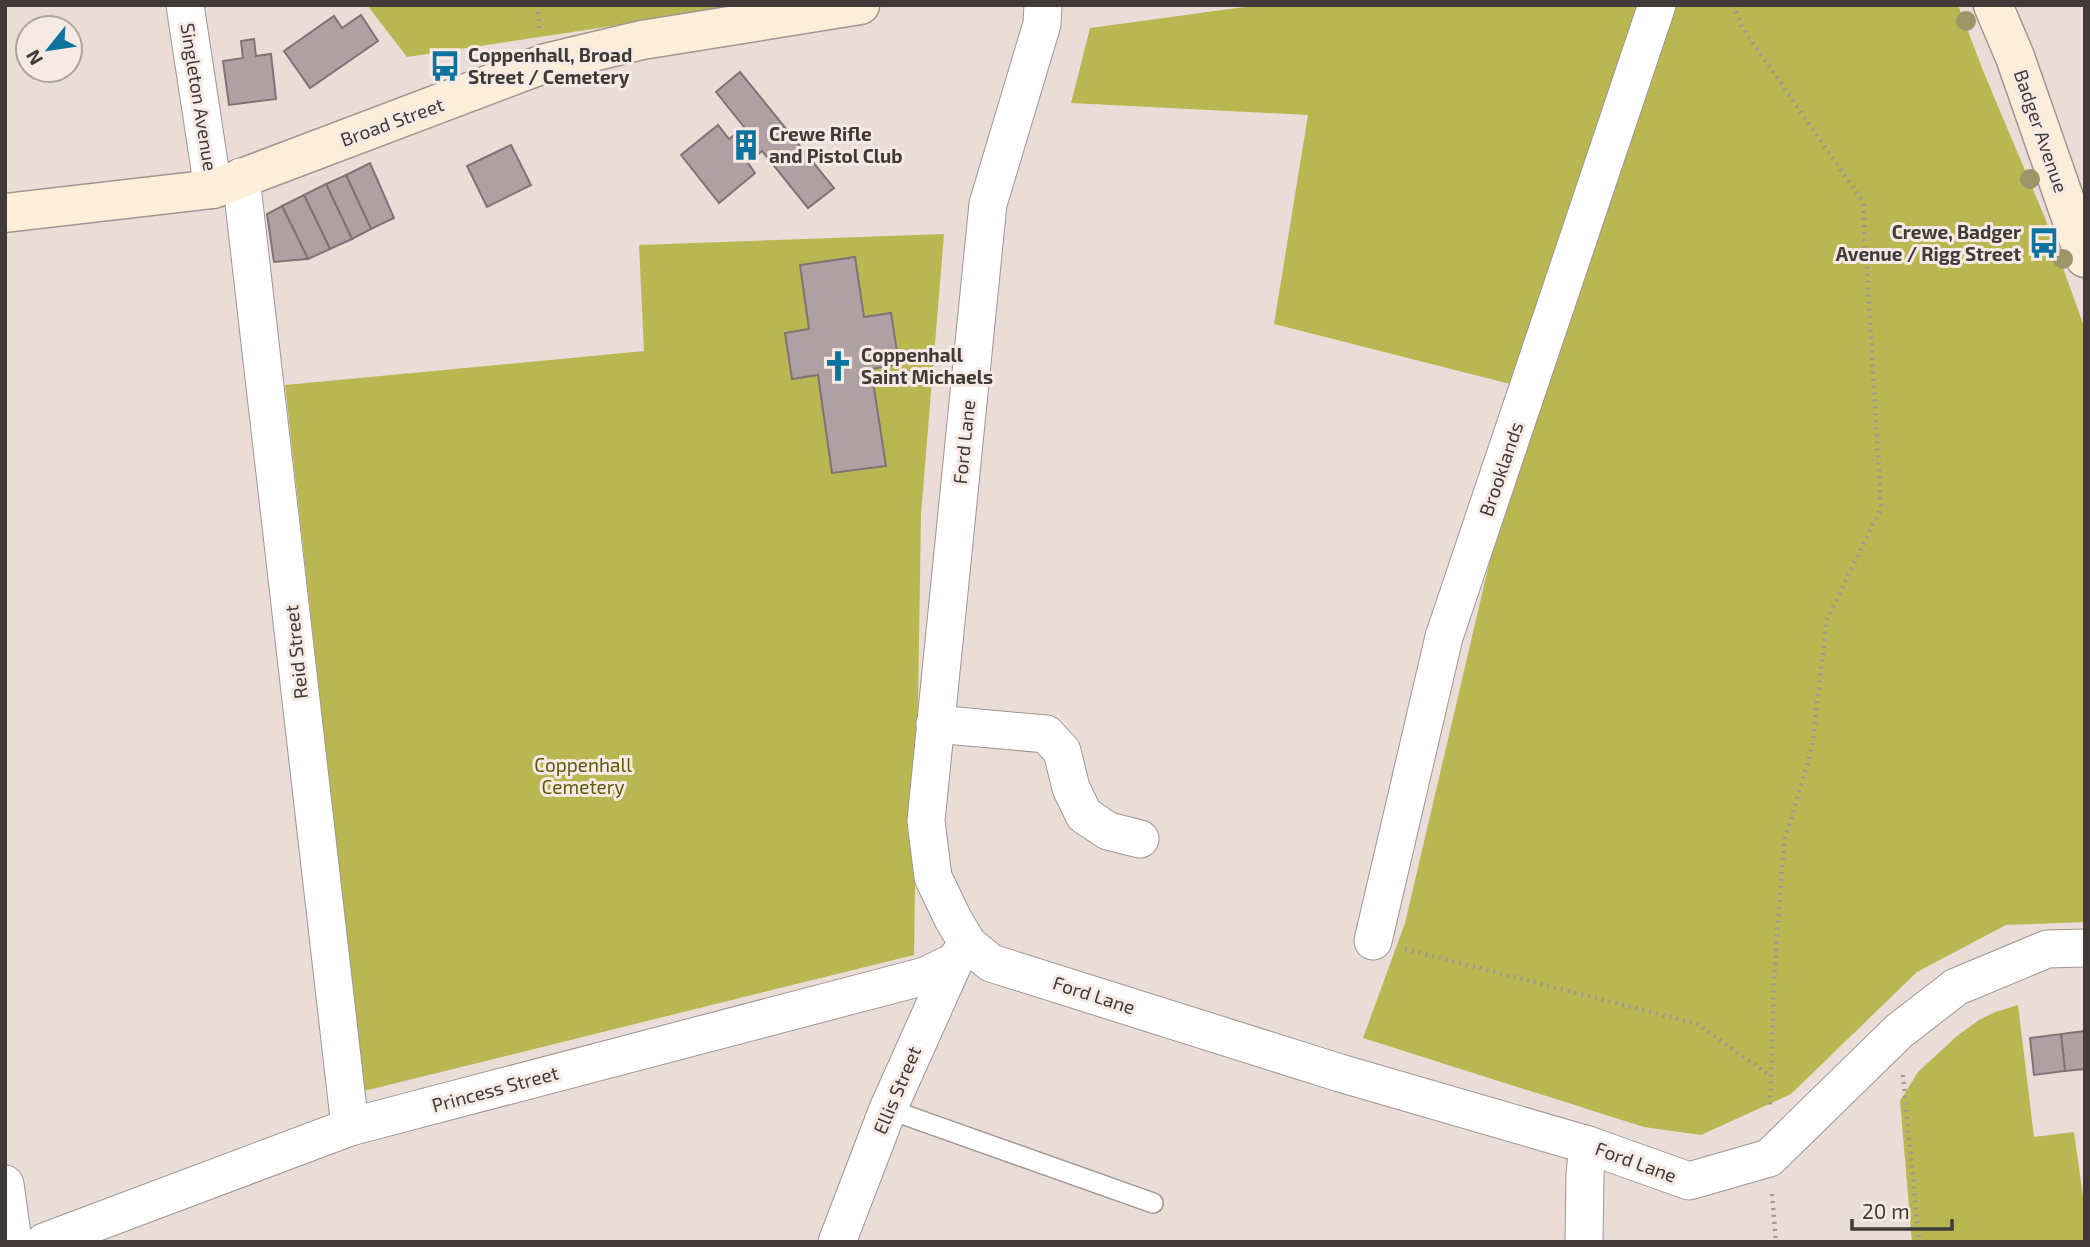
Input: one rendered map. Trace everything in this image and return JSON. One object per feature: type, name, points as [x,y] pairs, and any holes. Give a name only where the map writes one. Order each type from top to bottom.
[{"type":"street","name":"Singleton Avenue","points":[[185,5],[227,183]]},
{"type":"street","name":"Broad Street","points":[[5,213],[227,183],[546,63],[642,40],[860,5]]},
{"type":"street","name":"Ford Lane","points":[[1043,5],[1042,24],[988,204],[926,821],[933,877],[953,919],[961,953],[1340,1073],[1588,1145],[1689,1181],[1769,1158],[1899,1031],[1956,986],[2047,948],[2085,948]]},
{"type":"street","name":"Brooklands","points":[[1373,941],[1444,638],[1657,5]]},
{"type":"street","name":"Badger Avenue","points":[[1993,5],[2015,57],[2085,258]]},
{"type":"street","name":"Reid Street","points":[[227,183],[350,1127]]},
{"type":"street","points":[[935,724],[1046,734],[1062,751],[1072,788],[1084,814],[1108,831],[1140,839]]},
{"type":"street","name":"Princess Street","points":[[44,1242],[350,1127],[911,979],[925,975],[961,953]]},
{"type":"street","name":"Ellis Street","points":[[837,1242],[888,1109],[961,953]]},
{"type":"street","points":[[1584,1242],[1584,1174],[1588,1145]]},
{"type":"street","points":[[5,1184],[13,1242]]},
{"type":"lane","points":[[888,1109],[1153,1203]]},
{"type":"path","points":[[1734,5],[1742,27],[1863,202],[1881,508],[1827,619],[1812,748],[1784,842],[1770,1076],[1769,1158],[1776,1242]]},
{"type":"path","points":[[1373,941],[1697,1024],[1770,1076]]},
{"type":"path","points":[[1899,1031],[1919,1242]]},
{"type":"green space","points":[[367,5],[751,5],[407,57]]},
{"type":"green space","points":[[1259,5],[1958,5],[2045,218],[2085,329],[2085,922],[2006,925],[1917,972],[1791,1094],[1701,1135],[1644,1127],[1363,1038],[1405,923],[1530,389],[1274,324],[1308,115],[1071,103],[1090,28]]},
{"type":"green space","name":"Coppenhall Cemetery","points":[[944,234],[921,515],[914,955],[364,1091],[285,385],[644,351],[639,245]]},
{"type":"green space","points":[[2018,1005],[2034,1137],[2074,1132],[2085,1211],[2085,1242],[1912,1242],[1900,1101],[1918,1072],[1957,1036],[1979,1020]]},
{"type":"building","points":[[361,15],[378,41],[310,88],[284,51],[334,16],[342,28]]},
{"type":"building","points":[[254,39],[256,56],[271,54],[276,99],[229,105],[223,61],[243,58],[241,41]]},
{"type":"building","name":"Crewe Rifle and Pistol Club","points":[[740,72],[834,188],[808,208],[762,151],[748,163],[755,173],[719,203],[681,155],[718,125],[729,139],[744,127],[716,92]]},
{"type":"building","points":[[511,145],[531,185],[487,207],[467,166]]},
{"type":"building","points":[[370,163],[394,218],[371,229],[346,175]]},
{"type":"building","points":[[346,175],[371,229],[352,239],[326,184]]},
{"type":"building","points":[[326,184],[352,239],[330,249],[304,195]]},
{"type":"building","points":[[304,195],[330,249],[308,259],[282,206]]},
{"type":"building","points":[[282,206],[308,259],[274,262],[267,214]]},
{"type":"building","name":"Coppenhall Saint Michaels","points":[[855,257],[864,317],[891,313],[899,364],[871,369],[886,466],[832,473],[818,375],[792,379],[785,333],[809,329],[800,265]]},
{"type":"building","points":[[2085,1031],[2085,1069],[2065,1071],[2061,1034]]},
{"type":"building","points":[[2061,1034],[2065,1071],[2034,1075],[2030,1038]]},
{"type":"place","name":"Coppenhall, Broad Street / Cemetery","points":[[445,66]]},
{"type":"place","name":"Crewe Rifle and Pistol Club","points":[[746,145]]},
{"type":"place","name":"Crewe, Badger Avenue / Rigg Street","points":[[2044,243]]},
{"type":"place","name":"Coppenhall Saint Michaels","points":[[838,366]]}]
